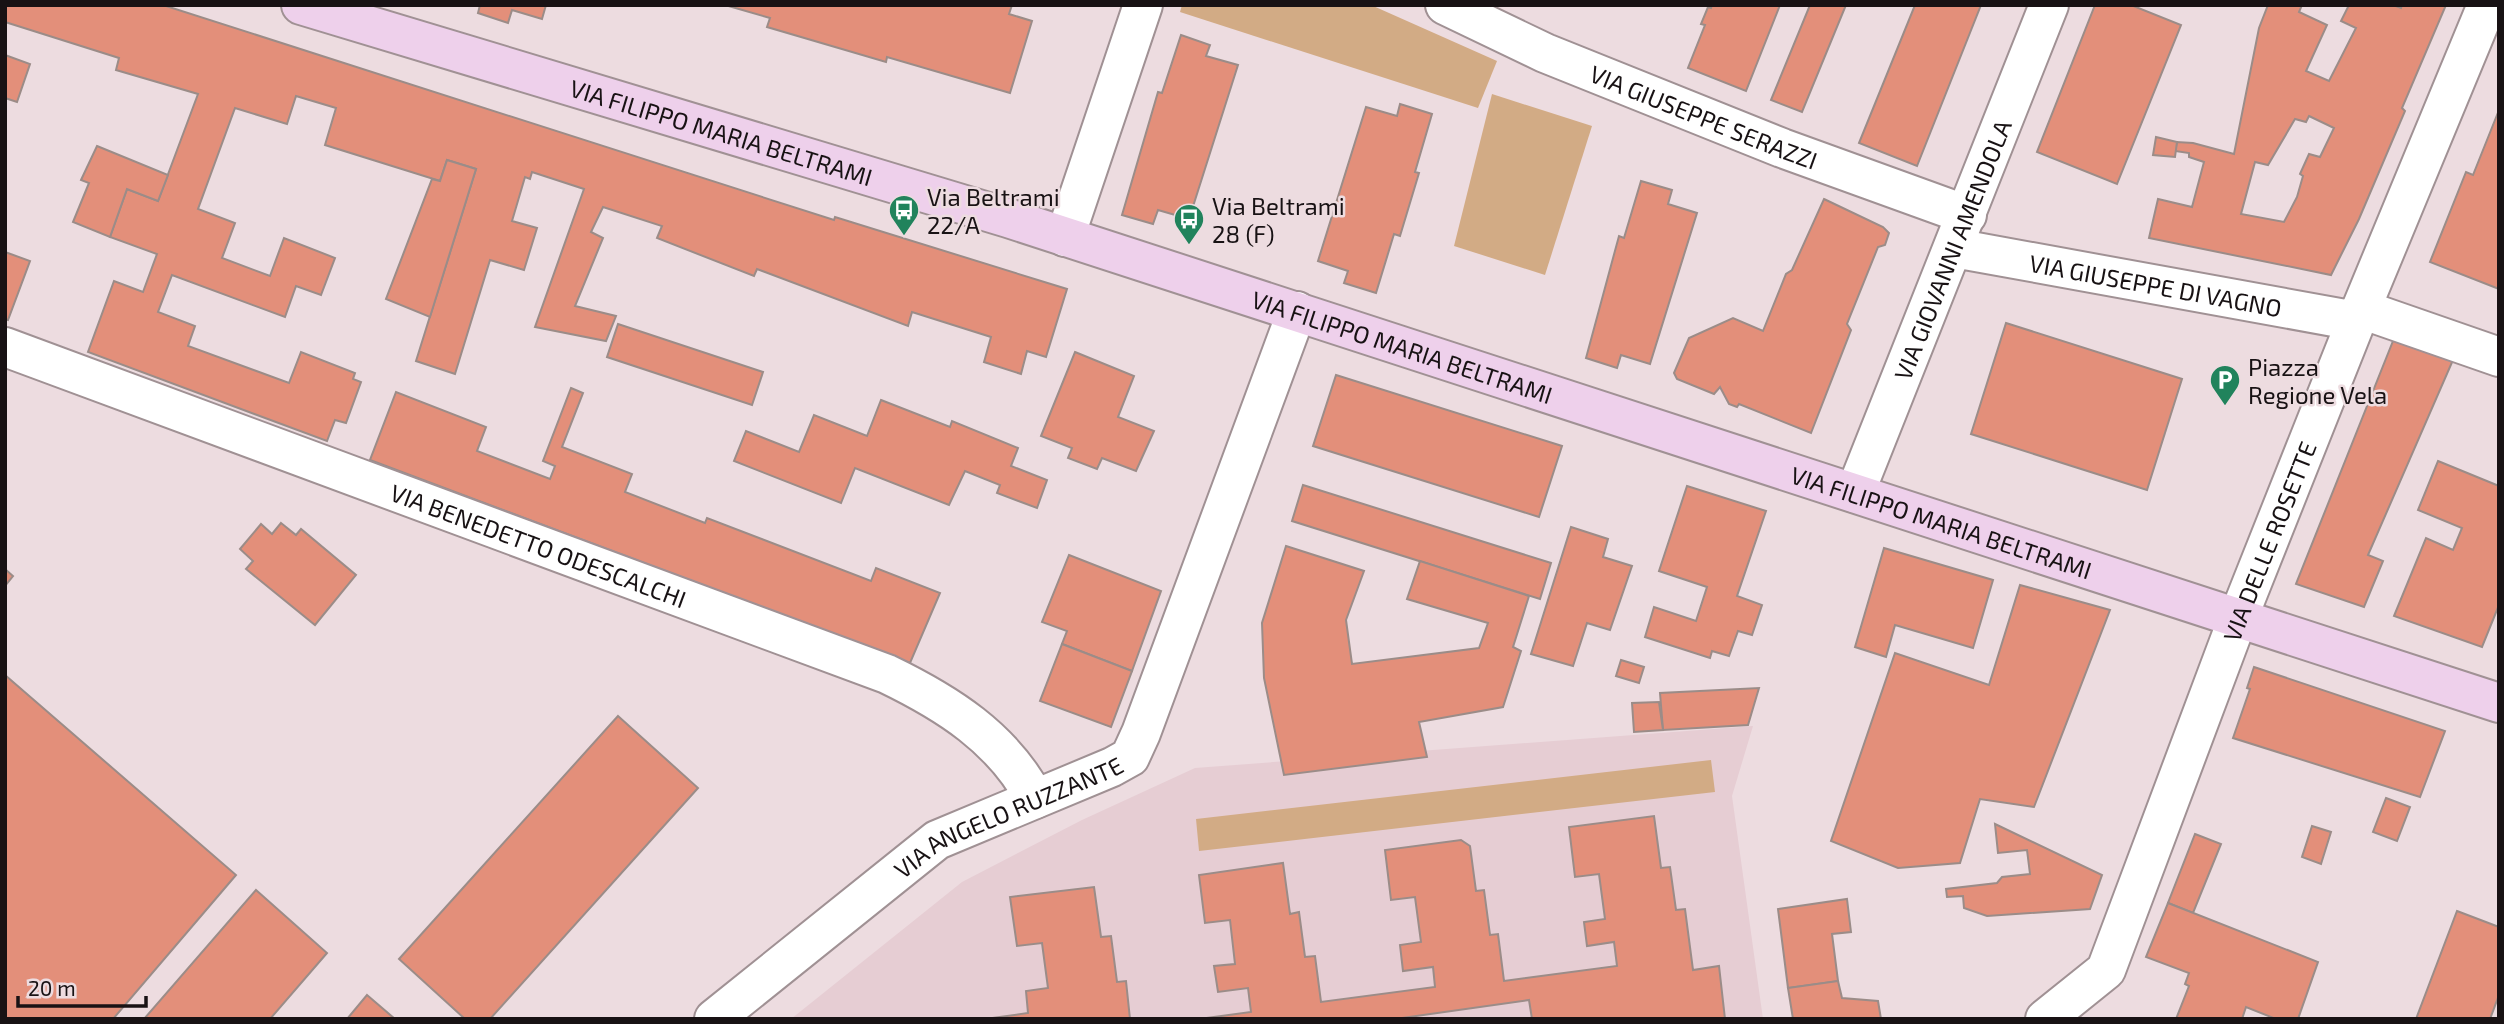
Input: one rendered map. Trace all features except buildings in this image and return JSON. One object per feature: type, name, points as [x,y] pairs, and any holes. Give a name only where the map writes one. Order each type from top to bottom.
[{"type":"street","name":"VIA FILIPPO MARIA BELTRAMI","points":[[301,5],[1065,237],[2499,703]]},
{"type":"street","points":[[1065,237],[1143,5]]},
{"type":"street","name":"VIA GIUSEPPE SERAZZI","points":[[1445,5],[1558,58],[1782,148],[1961,232]]},
{"type":"street","name":"VIA GIOVANNI AMENDOLA","points":[[1855,493],[2049,5]]},
{"type":"street","name":"VIA DELLE ROSETTE","points":[[2045,1019],[2106,970],[2238,618],[2487,5]]},
{"type":"street","name":"VIA GIUSEPPE DI VAGNO","points":[[1961,232],[2359,315],[2499,358]]},
{"type":"street","name":"VIA ANGELO RUZZANTE","points":[[714,1019],[937,841],[1130,757],[1297,311]]},
{"type":"street","name":"VIA BENEDETTO ODESCALCHI","points":[[5,347],[887,674],[955,710],[1023,776],[1035,799]]},
{"type":"shaded area","points":[[1182,5],[1371,5],[1497,61],[1478,108],[1180,12]]},
{"type":"shaded area","points":[[1492,94],[1592,126],[1545,275],[1454,246]]},
{"type":"shaded area","points":[[1753,726],[1732,796],[1763,1019],[791,1019],[962,882],[1082,820],[1195,768]]},
{"type":"shaded area","points":[[1711,760],[1715,792],[1199,851],[1196,819]]},
{"type":"place","name":"Via Beltrami 22/A","points":[[904,237]]},
{"type":"place","name":"Via Beltrami 28 (F)","points":[[1189,246]]},
{"type":"place","name":"Piazza Regione Vela","points":[[2225,407]]}]
